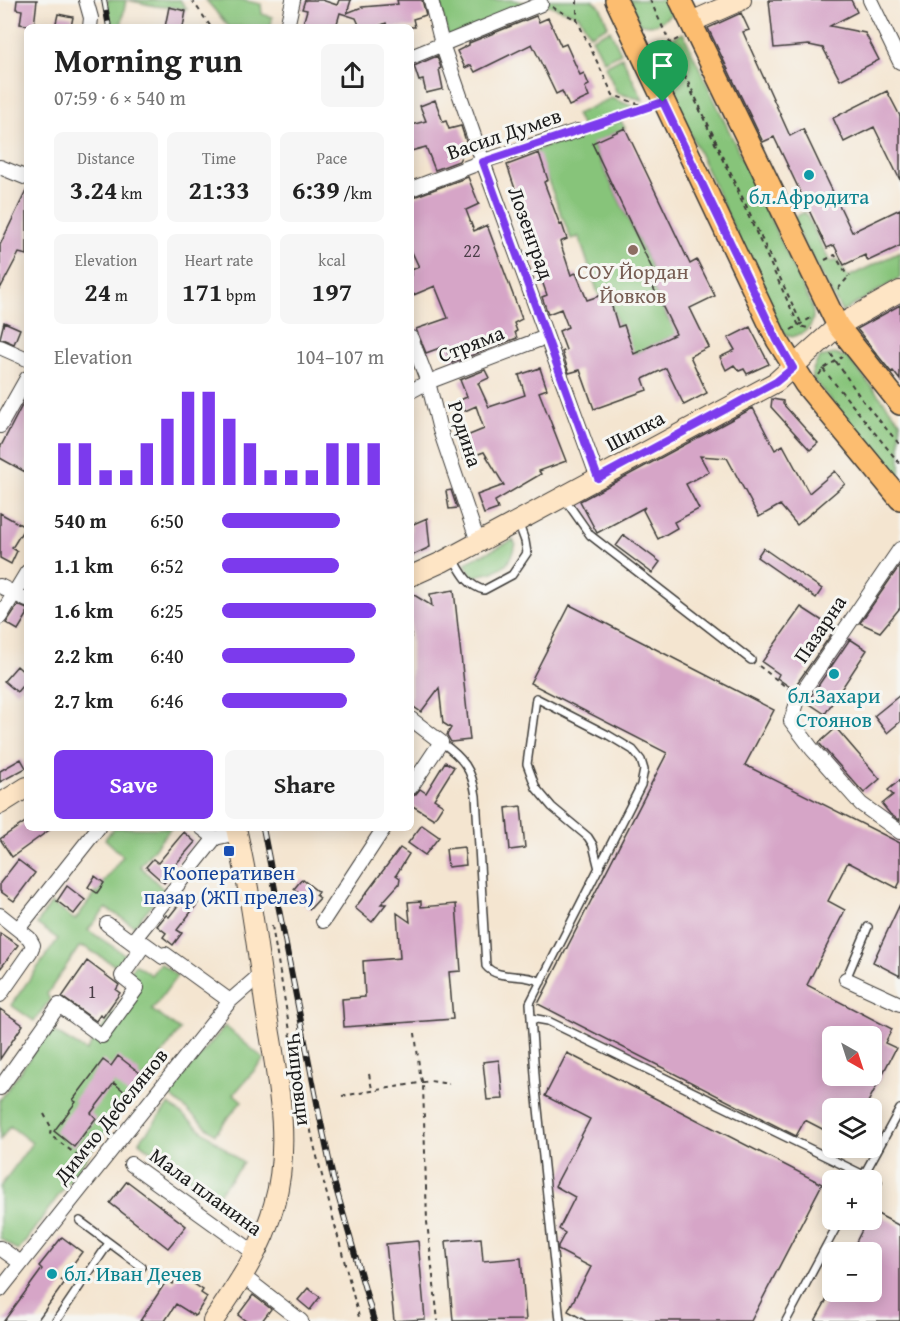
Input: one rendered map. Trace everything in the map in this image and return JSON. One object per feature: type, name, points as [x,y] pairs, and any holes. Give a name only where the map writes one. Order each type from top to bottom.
[{"type":"main road","points":[[616,0],[655,104],[777,340],[793,368],[900,499]]},
{"type":"main road","points":[[680,0],[838,326],[900,404]]},
{"type":"street","points":[[86,0],[90,24]]},
{"type":"street","points":[[288,24],[293,0]]},
{"type":"street","name":"Лозенград","points":[[431,0],[442,44],[483,162],[598,478]]},
{"type":"street","points":[[691,22],[741,0]]},
{"type":"street","points":[[870,0],[900,62]]},
{"type":"street","points":[[414,56],[541,4]]},
{"type":"street","name":"Васил Думев","points":[[414,188],[577,131]]},
{"type":"street","points":[[0,167],[24,177]]},
{"type":"street","name":"Шипка","points":[[414,575],[776,382],[838,326],[900,291]]},
{"type":"street","name":"Стряма","points":[[414,389],[428,382],[546,338]]},
{"type":"street","name":"Родина","points":[[414,346],[428,382],[440,430],[454,465],[478,542]]},
{"type":"street","points":[[0,347],[24,357]]},
{"type":"street","points":[[0,426],[24,383]]},
{"type":"street","name":"Пазарна","points":[[900,549],[799,698],[791,721],[801,736],[861,804],[900,832]]},
{"type":"street","points":[[0,586],[21,597],[0,617]]},
{"type":"street","points":[[414,721],[441,742],[414,782]]},
{"type":"street","points":[[0,804],[24,789]]},
{"type":"street","points":[[18,929],[96,831]]},
{"type":"street","points":[[206,831],[215,838]]},
{"type":"street","points":[[0,1088],[58,1005],[102,1036],[137,988],[122,976],[136,945],[215,838],[233,831]]},
{"type":"street","name":"Чипровци","points":[[213,1321],[256,1254],[274,1204],[282,1154],[283,1132],[261,974],[236,831]]},
{"type":"street","points":[[322,921],[382,831]]},
{"type":"street","points":[[0,915],[29,938],[33,945],[0,995]]},
{"type":"street","points":[[107,924],[136,945],[145,944],[163,957],[165,954],[230,1001]]},
{"type":"street","name":"Димчо Дебелянов","points":[[0,1290],[230,1001],[261,974]]},
{"type":"street","points":[[846,978],[900,1004]]},
{"type":"street","name":"Мала планина","points":[[131,1164],[256,1254]]},
{"type":"street","points":[[0,1248],[21,1263]]},
{"type":"street","points":[[243,1276],[301,1321]]},
{"type":"lane","points":[[563,497],[590,535],[751,660]]},
{"type":"lane","points":[[452,556],[472,586],[484,590],[512,576],[527,553],[518,521]]},
{"type":"lane","points":[[560,1321],[536,1089],[530,1003],[599,869],[641,785],[644,770],[641,760],[633,750],[536,698],[527,764],[536,788],[552,807],[588,837],[593,846],[599,869]]},
{"type":"lane","points":[[441,742],[456,753],[473,778],[486,966],[497,974],[532,977],[541,982]]},
{"type":"lane","points":[[846,978],[868,927]]},
{"type":"lane","points":[[531,1018],[548,1021],[847,1170]]},
{"type":"lane","points":[[867,1170],[900,1109]]},
{"type":"lane","points":[[80,1221],[142,1267]]},
{"type":"lane","points":[[786,1321],[835,1230]]},
{"type":"lane","points":[[56,1321],[109,1243]]},
{"type":"path","points":[[192,0],[209,24]]},
{"type":"path","points":[[577,0],[577,20],[613,95],[655,104]]},
{"type":"path","points":[[650,0],[801,326]]},
{"type":"path","points":[[541,4],[577,20]]},
{"type":"path","points":[[669,44],[801,326],[815,330]]},
{"type":"path","points":[[577,131],[655,104]]},
{"type":"path","points":[[820,262],[835,255],[848,277]]},
{"type":"path","points":[[790,331],[814,316]]},
{"type":"path","points":[[832,357],[863,401],[900,445]]},
{"type":"path","points":[[820,374],[823,369],[836,361]]},
{"type":"path","points":[[823,369],[900,464]]},
{"type":"path","points":[[751,660],[799,698]]},
{"type":"path","points":[[271,924],[312,1138],[360,1321]]},
{"type":"path","points":[[415,1033],[423,1084],[427,1222],[438,1321]]},
{"type":"path","points":[[369,1074],[372,1089]]},
{"type":"path","points":[[342,1096],[372,1089],[430,1082],[449,1083]]},
{"type":"path","points":[[44,1114],[51,1127],[50,1135],[96,1168]]},
{"type":"green space","points":[[107,0],[126,0],[122,24],[110,24]]},
{"type":"green space","points":[[128,0],[180,0],[187,9],[155,6]]},
{"type":"green space","points":[[206,0],[242,0],[261,4],[262,14],[272,17],[271,24],[226,24]]},
{"type":"green space","points":[[439,0],[513,0],[530,4],[448,37]]},
{"type":"green space","points":[[535,0],[592,0],[600,6],[608,26],[590,35],[579,16]]},
{"type":"green space","points":[[629,0],[666,0],[673,13],[657,23],[649,25],[639,23]]},
{"type":"green space","points":[[610,30],[621,53],[604,61],[592,38]]},
{"type":"green space","points":[[683,33],[812,307],[813,319],[810,327],[798,335],[792,337],[785,334],[775,318],[651,48]]},
{"type":"green space","points":[[622,57],[643,100],[617,93],[605,66]]},
{"type":"green space","points":[[611,98],[637,108],[583,129],[576,114]]},
{"type":"green space","points":[[621,121],[625,128],[592,144],[657,279],[651,283],[668,319],[679,333],[634,354],[619,327],[608,294],[599,296],[579,237],[571,239],[536,150]]},
{"type":"green space","points":[[805,212],[830,262],[837,260],[848,277],[900,252],[900,278],[842,312],[790,219]]},
{"type":"green space","points":[[834,354],[848,358],[900,421],[900,482],[813,379],[813,370],[819,358]]},
{"type":"green space","points":[[513,540],[516,545],[507,564],[493,572],[472,577],[465,563]]},
{"type":"green space","points":[[112,831],[169,831],[140,866],[164,890],[134,926],[106,908],[88,930],[127,956],[119,968],[85,947],[79,947],[47,994],[50,1000],[34,1021],[11,1005],[58,939],[37,924],[51,903],[75,920],[123,856],[105,839]]},
{"type":"green space","points":[[160,963],[177,976],[152,1010],[180,1030],[18,1251],[0,1238],[0,1187],[32,1143],[10,1126],[0,1140],[0,1100],[50,1029],[86,1051],[136,982],[128,975],[135,964],[151,975]]},
{"type":"green space","points":[[225,1026],[264,1059],[234,1094],[242,1101],[215,1134],[168,1094]]},
{"type":"green space","points":[[169,1104],[243,1163],[214,1200],[139,1142]]},
{"type":"building","points":[[17,0],[37,0],[34,24],[20,24],[22,10],[16,9]]},
{"type":"building","points":[[305,0],[322,0],[337,5],[339,0],[351,0],[347,13],[362,7],[398,4],[397,0],[422,0],[426,15],[413,19],[415,27],[414,24],[359,24],[356,18],[340,13],[337,24],[303,24],[307,10],[302,9]]},
{"type":"building","points":[[769,0],[851,0],[857,12],[830,26],[865,33],[879,60],[840,80],[823,48],[809,45],[774,48]]},
{"type":"building","points":[[169,7],[186,11],[184,24],[166,24]]},
{"type":"building","points":[[741,13],[749,30],[743,32],[790,136],[803,129],[852,232],[900,209],[900,246],[868,261],[865,255],[844,265],[834,245],[827,248],[774,137],[763,142],[708,28]]},
{"type":"building","points":[[58,14],[73,17],[72,24],[56,24]]},
{"type":"building","points":[[536,16],[539,22],[548,18],[561,46],[566,44],[580,75],[584,73],[589,85],[585,87],[589,97],[569,106],[562,91],[556,94],[532,44],[475,72],[471,65],[465,68],[457,51],[469,43]]},
{"type":"building","points":[[437,56],[443,89],[426,93],[423,80],[419,81],[414,66]]},
{"type":"building","points":[[887,91],[900,116],[900,180],[874,127],[844,142],[833,118]]},
{"type":"building","points":[[435,100],[443,122],[446,121],[449,129],[461,126],[467,144],[459,161],[435,170],[426,147],[414,150],[414,124],[426,121],[420,106]]},
{"type":"building","points":[[625,128],[690,264],[697,260],[715,296],[690,308],[709,347],[690,356],[707,393],[684,405],[666,368],[643,379],[647,390],[594,409],[580,370],[569,373],[562,352],[566,350],[559,331],[568,327],[561,309],[548,314],[542,297],[547,295],[512,196],[517,195],[507,165],[539,153],[548,180],[544,182],[567,239],[560,242],[571,275],[576,273],[587,300],[608,293],[618,327],[624,325],[634,354],[676,334],[651,283],[657,279],[592,143]]},
{"type":"building","points":[[468,177],[479,204],[466,210],[474,231],[487,225],[522,319],[514,323],[517,338],[452,363],[445,346],[426,353],[416,329],[448,318],[435,286],[414,295],[414,269],[419,267],[414,256],[414,197]]},
{"type":"building","points":[[24,195],[24,254],[19,253],[0,289],[0,245]]},
{"type":"building","points":[[900,305],[900,380],[857,329]]},
{"type":"building","points":[[4,322],[20,329],[14,344],[0,338]]},
{"type":"building","points":[[750,327],[769,364],[747,374],[744,369],[739,371],[734,365],[726,370],[720,357],[735,350],[728,338]]},
{"type":"building","points":[[540,368],[547,389],[539,392],[566,461],[539,471],[541,474],[495,501],[498,509],[484,514],[477,495],[504,485],[484,452],[464,459],[457,440],[484,429],[476,406],[465,411],[460,400],[467,397],[460,380],[485,370],[489,378],[478,383],[489,407],[525,395],[519,375]]},
{"type":"building","points":[[772,399],[783,401],[783,404],[818,443],[810,450],[771,407]]},
{"type":"building","points":[[24,402],[24,471],[0,458],[0,448]]},
{"type":"building","points":[[753,408],[775,450],[783,445],[809,493],[835,471],[845,484],[797,525],[780,505],[759,517],[727,458],[700,456],[709,472],[686,484],[699,509],[674,522],[677,528],[658,539],[643,510],[645,507],[597,533],[580,501]]},
{"type":"building","points":[[451,490],[457,508],[449,509],[446,491]]},
{"type":"building","points":[[0,513],[24,526],[24,529],[12,548],[17,551],[11,564],[0,558]]},
{"type":"building","points":[[427,518],[430,547],[414,555],[414,524]]},
{"type":"building","points":[[624,535],[660,562],[652,573],[616,546]]},
{"type":"building","points":[[763,548],[822,589],[816,598],[757,557]]},
{"type":"building","points":[[900,565],[900,608],[880,632],[860,623]]},
{"type":"building","points":[[454,590],[470,740],[451,742],[447,735],[451,728],[443,723],[439,688],[421,712],[414,707],[414,595],[432,606],[430,594]]},
{"type":"building","points":[[18,605],[24,608],[24,620],[18,630],[6,623]]},
{"type":"building","points":[[570,605],[774,710],[745,765],[900,843],[900,882],[897,888],[848,862],[828,901],[845,910],[807,985],[892,1029],[885,1043],[896,1048],[882,1075],[882,1026],[822,1026],[822,1086],[876,1086],[870,1098],[822,1098],[822,1129],[805,1120],[796,1136],[538,1004],[667,753],[530,683]]},
{"type":"building","points":[[801,607],[835,629],[793,689],[777,678],[779,674],[762,662]]},
{"type":"building","name":"бл.Захари Стоянов","points":[[850,639],[867,650],[825,714],[807,702]]},
{"type":"building","points":[[17,666],[24,672],[24,684],[17,692],[4,681]]},
{"type":"building","points":[[900,695],[900,722],[887,733],[874,716]]},
{"type":"building","points":[[836,728],[880,779],[864,793],[819,743]]},
{"type":"building","points":[[21,759],[24,764],[24,769],[0,782],[0,771]]},
{"type":"building","points":[[445,762],[454,767],[434,799],[443,805],[434,819],[414,807],[414,795],[420,789],[426,793]]},
{"type":"building","points":[[900,780],[900,821],[882,804],[893,795],[888,790]]},
{"type":"building","points":[[521,806],[525,848],[510,850],[506,808]]},
{"type":"building","points":[[24,823],[24,831],[48,831],[12,857],[0,839]]},
{"type":"building","points":[[422,825],[439,837],[425,855],[408,843]]},
{"type":"building","points":[[184,832],[195,842],[169,872],[171,874],[164,883],[146,867],[153,859],[158,863]]},
{"type":"building","points":[[464,847],[466,865],[448,867],[446,849]]},
{"type":"building","points":[[400,848],[409,854],[396,875],[400,878],[399,884],[381,904],[386,904],[372,922],[355,908]]},
{"type":"building","points":[[18,860],[35,873],[14,901],[0,891],[0,883]]},
{"type":"building","points":[[95,876],[104,883],[97,893],[88,887]]},
{"type":"building","points":[[302,879],[318,892],[316,895],[320,898],[310,909],[300,901],[303,897],[294,889]]},
{"type":"building","points":[[67,886],[85,900],[74,914],[57,901]]},
{"type":"building","points":[[187,894],[198,903],[177,930],[182,933],[173,945],[163,937],[166,933],[157,926],[166,915],[169,917]]},
{"type":"building","points":[[421,901],[421,907],[456,904],[461,971],[449,972],[453,1019],[344,1027],[342,999],[365,997],[363,961],[400,958],[397,913],[410,922],[408,902]]},
{"type":"building","points":[[900,904],[900,976],[873,962]]},
{"type":"building","points":[[0,933],[18,945],[0,969]]},
{"type":"building","points":[[87,961],[119,985],[116,990],[120,993],[103,1017],[100,1015],[96,1021],[62,997]]},
{"type":"building","points":[[0,1009],[23,1025],[0,1059]]},
{"type":"building","points":[[567,1053],[822,1184],[751,1321],[586,1321],[568,1311],[591,1267],[558,1250],[565,1233],[559,1229],[575,1197],[555,1186],[590,1119],[545,1096]]},
{"type":"building","points":[[118,1056],[140,1073],[138,1075],[144,1080],[131,1097],[114,1083],[91,1113],[96,1118],[74,1147],[54,1131],[76,1102],[73,1100],[103,1060],[111,1066]]},
{"type":"building","points":[[499,1060],[503,1099],[487,1100],[483,1062]]},
{"type":"building","points":[[127,1181],[186,1226],[168,1248],[110,1203]]},
{"type":"building","points":[[882,1216],[900,1226],[900,1321],[815,1321],[825,1302],[882,1302],[882,1242],[856,1242],[862,1230],[882,1230]]},
{"type":"building","name":"бл. Иван Дечев","points":[[62,1237],[82,1252],[61,1280],[65,1282],[37,1321],[4,1321],[42,1269],[39,1266]]},
{"type":"building","points":[[481,1238],[483,1261],[521,1258],[526,1320],[453,1321],[446,1241]]},
{"type":"building","points":[[418,1241],[425,1319],[394,1321],[386,1244]]},
{"type":"building","points":[[179,1274],[203,1290],[201,1293],[207,1297],[195,1316],[176,1304],[165,1321],[140,1321],[167,1280],[173,1284]]},
{"type":"building","points":[[308,1288],[320,1297],[310,1310],[298,1300]]},
{"type":"building","points":[[253,1295],[271,1309],[262,1321],[246,1321],[238,1315]]},
{"type":"railway","points":[[104,0],[108,24]]},
{"type":"railway","points":[[264,831],[333,1178],[374,1321]]},
{"type":"place","name":"бл.Афродита","points":[[809,175]]},
{"type":"place","name":"СОУ Йордан Йовков","points":[[633,250]]},
{"type":"place","name":"бл.Захари Стоянов","points":[[834,674]]},
{"type":"place","name":"Кооперативен пазар (ЖП прелез)","points":[[229,851]]},
{"type":"place","name":"бл. Иван Дечев","points":[[52,1274]]},
{"type":"route","points":[[663,102],[777,340],[793,368],[776,382],[598,478],[483,162],[663,102]]}]
